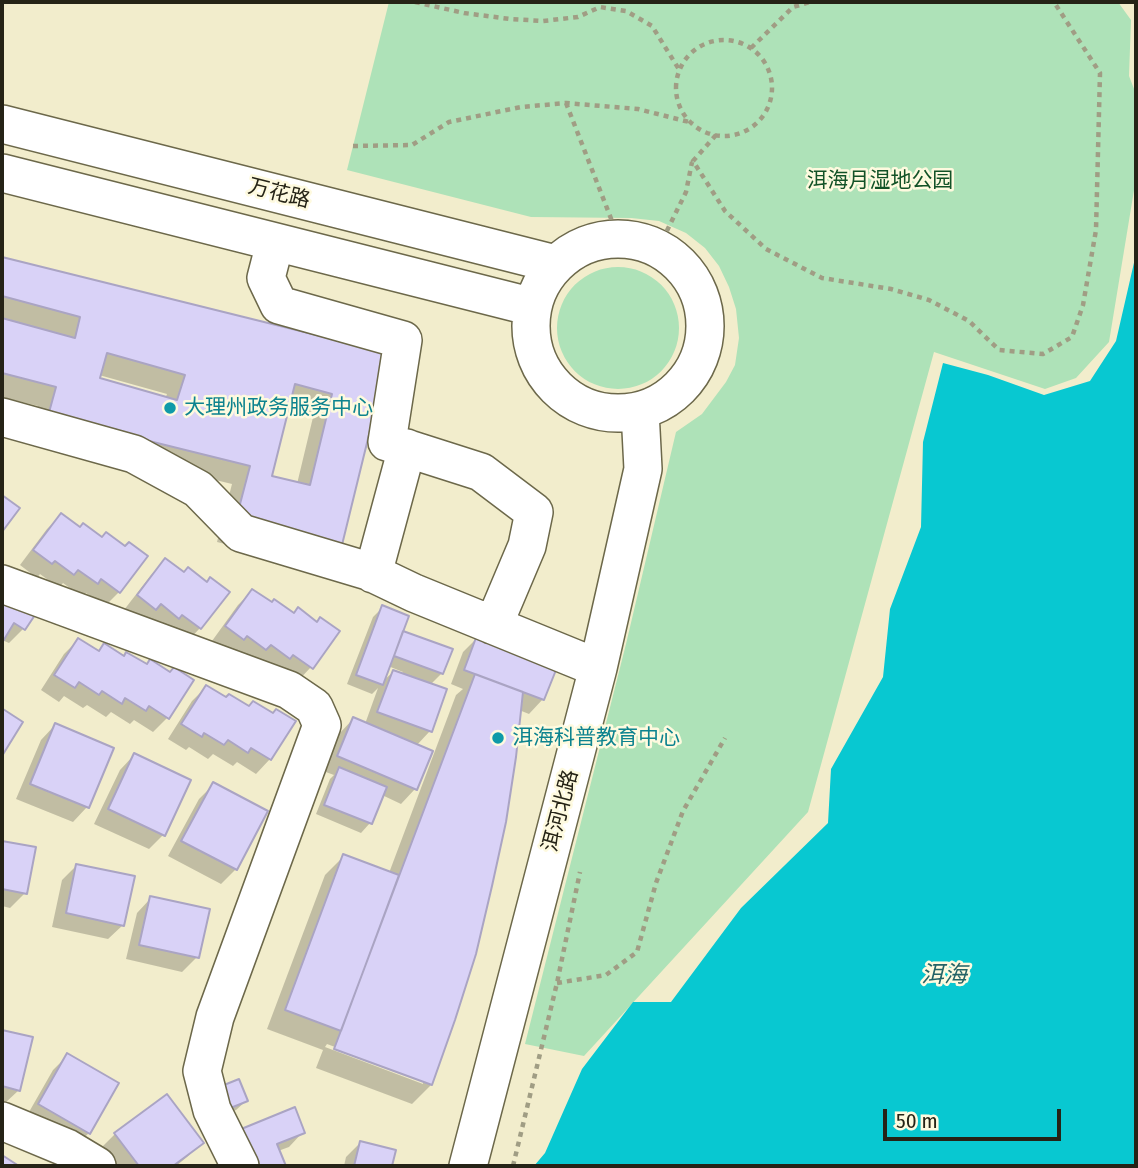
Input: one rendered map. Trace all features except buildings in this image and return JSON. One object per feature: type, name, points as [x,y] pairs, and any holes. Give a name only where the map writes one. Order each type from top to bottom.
[{"type":"street","name":"万花路","points":[[2,124],[555,264]]},
{"type":"street","points":[[2,173],[533,307]]},
{"type":"street","points":[[620,239],[658,249],[677,262],[692,280],[702,302],[706,324],[703,348],[694,370],[680,388],[662,402],[640,411],[610,413],[582,405],[557,388],[540,365],[531,336],[533,307],[541,285],[555,264],[573,251],[596,242],[620,239]]},
{"type":"street","points":[[275,243],[265,278],[279,305],[403,340],[387,442],[481,471],[534,512],[527,545],[492,625]]},
{"type":"street","name":"洱河北路","points":[[468,1166],[598,668],[643,469],[640,411]]},
{"type":"street","points":[[2,417],[134,454],[198,489],[241,533],[373,574],[598,668]]},
{"type":"street","points":[[373,574],[407,448]]},
{"type":"street","points":[[2,584],[289,690],[314,707],[322,725],[215,1017],[202,1071],[212,1110],[240,1166]]},
{"type":"street","points":[[2,1121],[67,1148],[97,1166]]},
{"type":"path","points":[[415,2],[464,13],[543,21],[578,17],[600,6],[626,11],[652,26],[680,71]]},
{"type":"path","points":[[751,48],[793,7],[810,2]]},
{"type":"path","points":[[693,161],[725,211],[766,249],[822,278],[891,289],[929,300],[969,321],[999,350],[1043,354],[1072,337],[1083,304],[1096,230],[1100,74],[1054,2]]},
{"type":"path","points":[[721,39],[737,41],[751,48],[763,59],[771,74],[773,90],[769,106],[761,120],[748,130],[732,135],[716,135],[701,130],[680,107],[676,93],[677,77],[683,63],[693,51],[706,43],[721,39]]},
{"type":"path","points":[[354,146],[412,145],[449,122],[521,107],[566,103],[638,109],[693,123]]},
{"type":"path","points":[[566,103],[620,239]]},
{"type":"path","points":[[658,249],[686,192],[693,161],[716,135]]},
{"type":"path","points":[[557,983],[606,975],[637,952],[656,883],[683,811],[725,738]]},
{"type":"path","points":[[513,1166],[557,983],[580,872]]},
{"type":"green space","name":"洱海月湿地公园","points":[[389,2],[1118,2],[1131,20],[1129,76],[1136,94],[1136,178],[1109,342],[1076,378],[1045,389],[934,352],[808,812],[584,1056],[525,1044],[626,644],[676,432],[702,414],[735,365],[739,338],[736,309],[719,266],[705,248],[686,233],[659,221],[631,218],[531,217],[347,170]]},
{"type":"green space","points":[[618,267],[641,271],[661,285],[675,305],[679,328],[675,351],[661,371],[641,385],[618,389],[595,385],[575,371],[561,351],[557,328],[561,305],[575,285],[595,271]]},
{"type":"water","name":"洱海","points":[[1136,254],[1136,1166],[534,1166],[545,1153],[582,1069],[633,1002],[671,1002],[741,908],[828,823],[831,769],[883,677],[890,609],[921,527],[923,442],[943,363],[988,375],[1044,395],[1090,381],[1116,341]]},
{"type":"place","name":"大理州政务服务中心","points":[[170,408]]},
{"type":"place","name":"洱海科普教育中心","points":[[498,738]]}]
